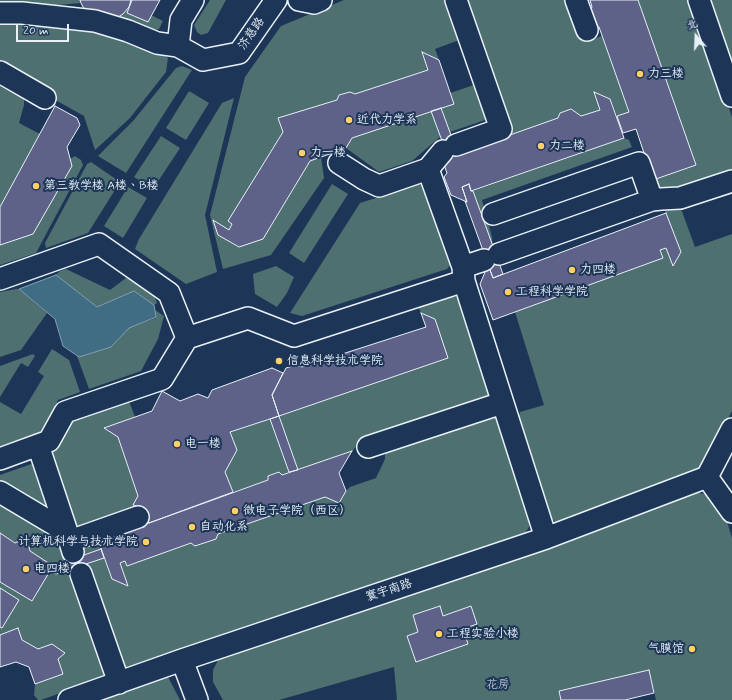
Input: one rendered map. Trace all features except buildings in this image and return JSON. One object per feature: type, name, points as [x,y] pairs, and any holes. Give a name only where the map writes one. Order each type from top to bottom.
[{"type":"street","points":[[0,13],[22,13],[96,21],[128,31],[158,43],[178,46],[181,20],[193,0]]},
{"type":"street","name":"济慈路","points":[[178,46],[203,60],[239,53],[276,0]]},
{"type":"street","points":[[299,0],[314,3],[321,0]]},
{"type":"street","points":[[339,163],[364,179],[379,186],[428,169],[449,148],[500,129],[456,0]]},
{"type":"street","points":[[576,0],[587,30]]},
{"type":"street","points":[[699,0],[732,96]]},
{"type":"street","points":[[0,72],[45,98]]},
{"type":"street","points":[[493,214],[639,163],[652,200]]},
{"type":"street","points":[[428,169],[463,274],[502,403],[546,538]]},
{"type":"street","points":[[0,459],[49,441],[65,412],[162,379],[187,338],[248,318],[294,336],[463,274],[491,257],[652,200],[680,198],[732,181]]},
{"type":"street","points":[[0,279],[99,244],[169,293],[187,338]]},
{"type":"street","points":[[368,447],[502,403]]},
{"type":"street","points":[[732,429],[708,477],[732,512]]},
{"type":"street","points":[[38,445],[70,542]]},
{"type":"street","name":"寰宇南路","points":[[69,700],[182,660],[546,538],[708,477]]},
{"type":"street","points":[[0,492],[70,542]]},
{"type":"street","points":[[70,542],[138,517]]},
{"type":"street","points":[[81,574],[119,683]]},
{"type":"street","points":[[182,660],[198,700]]},
{"type":"green space","points":[[0,0],[160,0],[151,15],[163,21],[159,29],[147,33],[94,16],[81,3],[24,8],[0,8]]},
{"type":"green space","points":[[210,0],[226,0],[208,33],[201,35],[197,32],[194,25]]},
{"type":"green space","points":[[344,0],[449,0],[462,39],[435,49],[439,60],[422,53],[428,70],[355,94],[350,92],[339,95],[337,100],[278,118],[283,132],[229,221],[232,224],[229,230],[213,221],[218,235],[239,247],[263,239],[310,161],[321,157],[324,178],[271,255],[223,269],[210,215],[245,77],[281,26]]},
{"type":"green space","points":[[461,0],[571,0],[585,42],[602,36],[629,112],[617,116],[610,99],[595,93],[600,110],[581,116],[571,109],[560,113],[558,118],[509,136]]},
{"type":"green space","points":[[638,0],[692,0],[732,117],[732,171],[664,195],[652,191],[654,180],[696,165]]},
{"type":"green space","points":[[709,0],[732,0],[732,66]]},
{"type":"green space","points":[[32,18],[140,41],[168,58],[166,72],[130,118],[95,150],[84,116],[0,69],[0,19]]},
{"type":"green space","points":[[182,66],[192,70],[126,173],[98,156],[133,121],[176,68]]},
{"type":"green space","points":[[0,75],[24,96],[24,105],[19,123],[40,134],[0,207]]},
{"type":"green space","points":[[474,85],[483,91],[488,119],[450,132],[441,108],[454,104],[450,93]]},
{"type":"green space","points":[[189,91],[209,103],[186,140],[166,128]]},
{"type":"green space","points":[[234,98],[205,215],[217,272],[186,284],[135,249],[139,239],[222,103]]},
{"type":"green space","points":[[431,111],[441,136],[412,161],[379,172],[346,148],[352,138]]},
{"type":"green space","points":[[161,136],[180,148],[153,189],[134,177]]},
{"type":"green space","points":[[624,138],[629,140],[632,147],[482,200],[492,237],[493,248],[473,191]]},
{"type":"green space","points":[[75,156],[81,160],[83,165],[36,253],[0,265],[0,245],[33,233],[70,159]]},
{"type":"green space","points":[[91,162],[120,182],[88,233],[46,248],[45,243],[87,164]]},
{"type":"green space","points":[[332,184],[348,194],[304,263],[289,253]]},
{"type":"green space","points":[[420,184],[430,197],[452,263],[447,269],[302,316],[290,313],[360,203]]},
{"type":"green space","points":[[128,187],[147,198],[123,238],[104,226]]},
{"type":"green space","points":[[662,202],[680,206],[695,247],[732,234],[732,411],[707,457],[695,472],[558,524],[550,518],[517,422],[520,412],[544,405],[515,312],[662,258],[660,250],[666,248],[680,251]]},
{"type":"green space","points":[[276,266],[294,277],[287,293],[277,307],[255,294],[253,274]]},
{"type":"green space","points":[[66,269],[110,290],[126,278],[132,277],[154,295],[157,303],[154,305],[134,291],[97,307],[56,275],[60,271]]},
{"type":"green space","points":[[19,289],[47,313],[21,350],[0,357],[0,292]]},
{"type":"green space","points":[[449,293],[460,300],[489,394],[481,405],[357,446],[352,451],[298,470],[279,416],[448,358],[435,319],[421,313],[417,304]]},
{"type":"green space","points":[[155,310],[164,316],[158,339],[141,371],[89,389],[77,356],[79,357],[111,347],[128,328],[156,318]]},
{"type":"green space","points":[[52,349],[69,360],[80,392],[58,400],[43,432],[0,449],[0,402],[21,414],[44,376],[38,372]]},
{"type":"green space","points":[[33,354],[35,356],[28,367],[21,363],[0,397],[0,366]]},
{"type":"green space","points":[[129,401],[135,417],[105,428],[118,437],[149,523],[98,540],[101,549],[80,556],[47,461],[66,423]]},
{"type":"green space","points":[[492,412],[497,416],[528,508],[529,527],[524,535],[331,598],[120,672],[83,565],[104,558],[112,579],[128,586],[120,563],[125,561],[127,566],[191,543],[195,546],[216,539],[218,534],[325,497],[339,503],[350,487],[376,478],[385,459],[385,445]]},
{"type":"green space","points":[[270,419],[289,472],[282,475],[279,472],[268,476],[268,480],[233,492],[225,472],[237,450],[230,432]]},
{"type":"green space","points":[[40,461],[51,502],[47,516],[0,486],[0,475]]},
{"type":"green space","name":"花房","points":[[693,492],[705,494],[726,518],[732,538],[732,700],[656,700],[649,670],[559,691],[561,700],[397,700],[394,667],[279,700],[223,700],[213,682],[213,670],[219,658]],"holes":[[[439,606],[443,616],[471,606],[463,629],[468,644],[416,661],[407,636],[418,632],[413,615]]]},
{"type":"green space","points":[[0,498],[55,529],[71,559],[53,566],[0,533]]},
{"type":"green space","points":[[74,568],[111,675],[38,700],[34,695],[35,684],[29,667],[16,662],[0,667],[0,582],[32,601],[50,571],[56,574]]},
{"type":"green space","points":[[166,673],[180,700],[91,700]]},
{"type":"water","points":[[56,275],[97,307],[134,291],[154,305],[156,317],[129,328],[111,347],[79,357],[63,346],[55,319],[19,289]]},
{"type":"place","name":"力三楼","points":[[640,74]]},
{"type":"place","name":"近代力学系","points":[[349,120]]},
{"type":"place","name":"力二楼","points":[[541,146]]},
{"type":"place","name":"力一楼","points":[[302,153]]},
{"type":"place","name":"第三教学楼 A楼、B楼","points":[[36,186]]},
{"type":"place","name":"力四楼","points":[[572,270]]},
{"type":"place","name":"工程科学学院","points":[[508,292]]},
{"type":"place","name":"信息科学技术学院","points":[[279,361]]},
{"type":"place","name":"电一楼","points":[[177,444]]},
{"type":"place","name":"微电子学院（西区）","points":[[235,511]]},
{"type":"place","name":"自动化系","points":[[192,527]]},
{"type":"place","name":"计算机科学与技术学院","points":[[146,542]]},
{"type":"place","name":"电四楼","points":[[26,569]]},
{"type":"place","name":"工程实验小楼","points":[[439,634]]},
{"type":"place","name":"气膜馆","points":[[692,649]]}]
